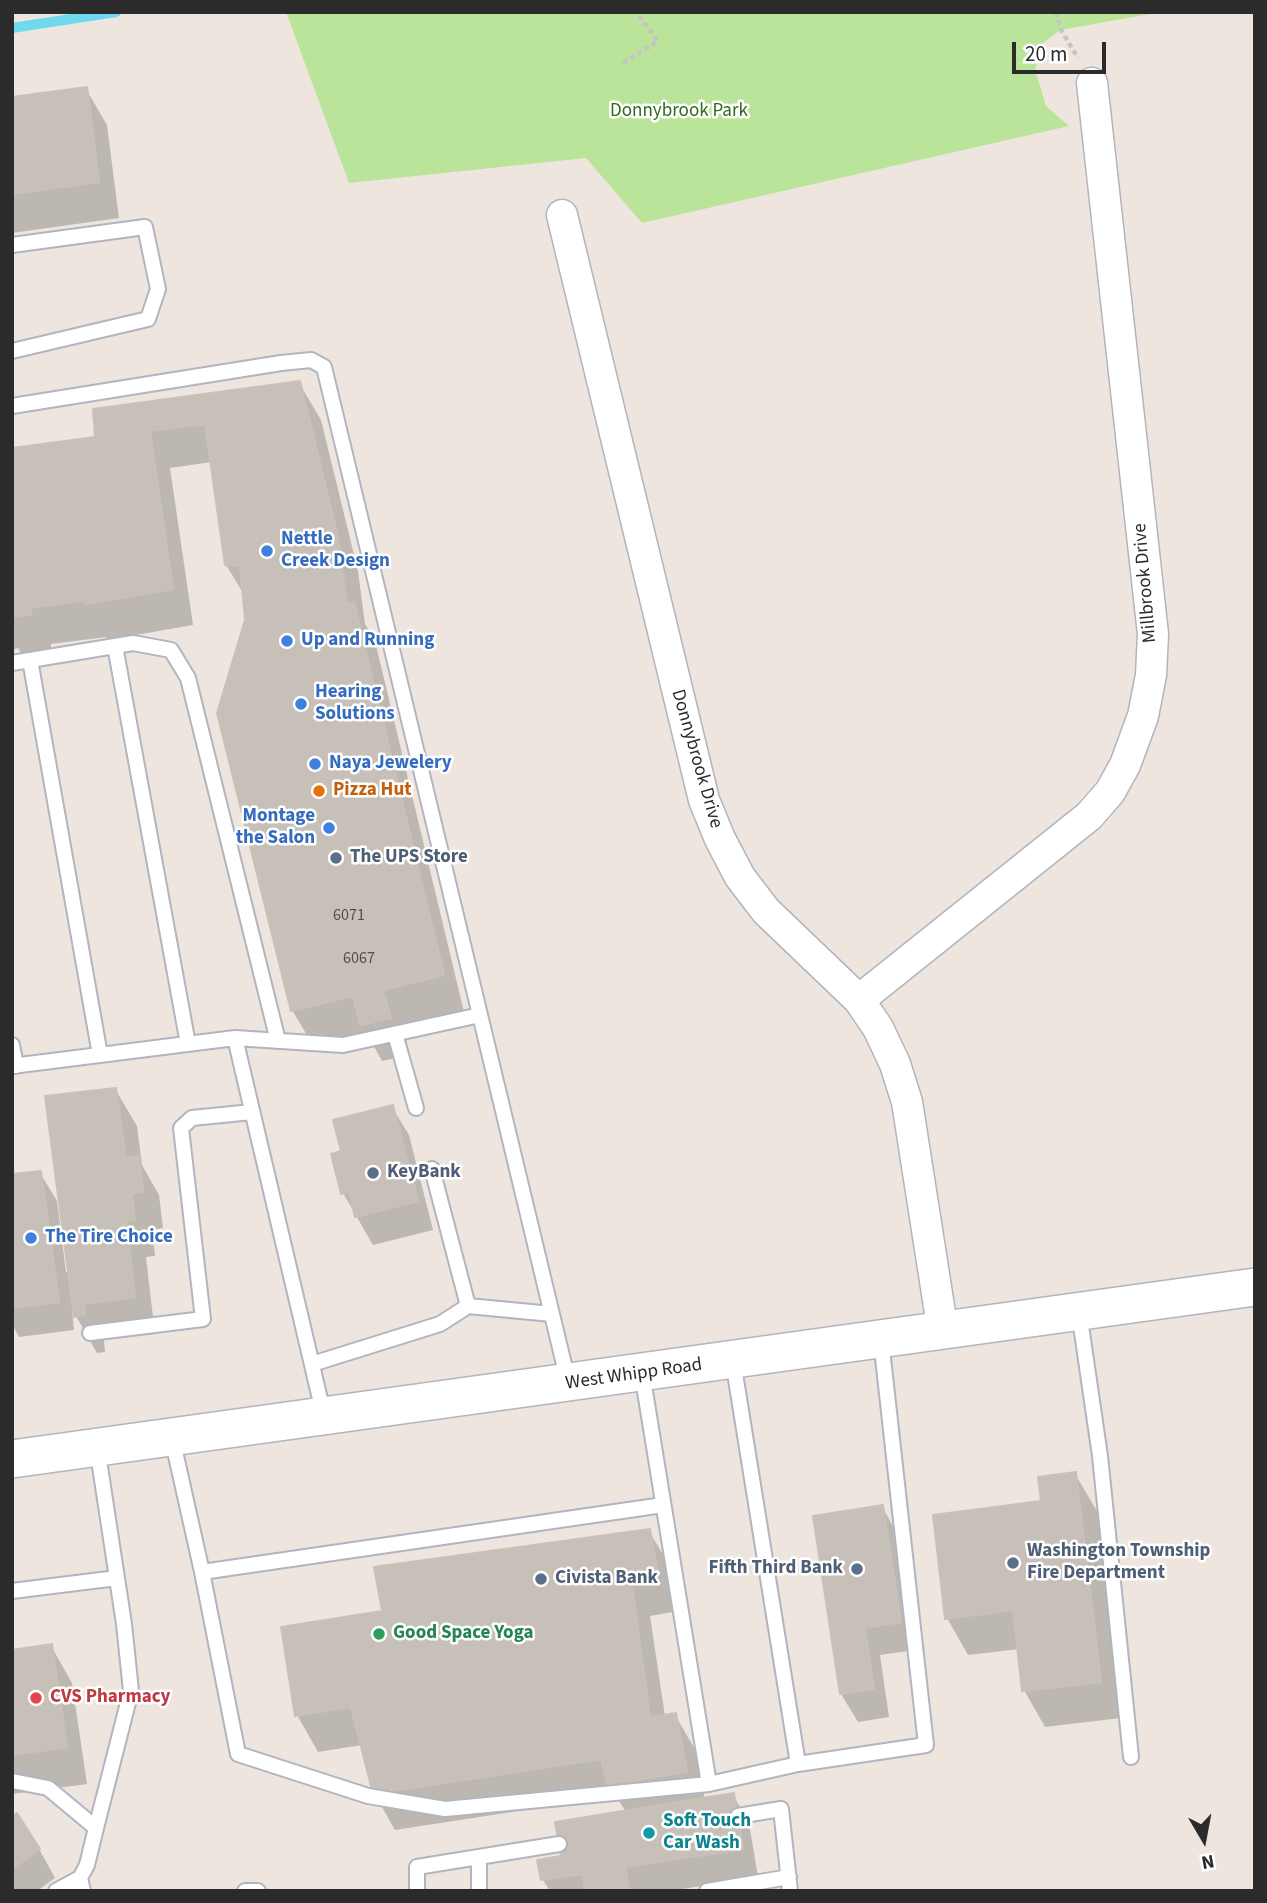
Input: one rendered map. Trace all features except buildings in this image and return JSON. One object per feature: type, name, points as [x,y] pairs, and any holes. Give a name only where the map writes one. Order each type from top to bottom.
[{"type":"street","name":"Millbrook Drive","points":[[859,1000],[1089,816],[1110,792],[1125,765],[1143,716],[1151,675],[1153,634],[1092,83]]},
{"type":"street","name":"Donnybrook Drive","points":[[562,215],[705,800],[720,839],[740,877],[766,911],[859,1000],[878,1028],[895,1064],[907,1102],[943,1332]]},
{"type":"street","name":"West Whipp Road","points":[[12,1460],[1255,1287]]},
{"type":"lane","points":[[12,245],[145,227],[158,289],[148,319],[12,351]]},
{"type":"lane","points":[[12,407],[281,363],[311,360],[324,367],[569,1384]]},
{"type":"lane","points":[[12,663],[133,643],[171,650],[188,678],[278,1041]]},
{"type":"lane","points":[[115,646],[188,1044]]},
{"type":"lane","points":[[30,660],[100,1055]]},
{"type":"lane","points":[[12,1045],[14,1066],[235,1038],[343,1045],[480,1015]]},
{"type":"lane","points":[[395,1034],[415,1108]]},
{"type":"lane","points":[[235,1038],[324,1417]]},
{"type":"lane","points":[[90,1333],[202,1319],[181,1128],[192,1118],[252,1112]]},
{"type":"lane","points":[[432,1169],[468,1306]]},
{"type":"lane","points":[[312,1364],[440,1324],[468,1306],[552,1314]]},
{"type":"lane","points":[[1079,1310],[1100,1456],[1130,1757]]},
{"type":"lane","points":[[172,1438],[239,1754],[368,1796],[445,1809],[709,1784],[798,1764],[926,1745],[881,1340]]},
{"type":"lane","points":[[733,1361],[798,1764]]},
{"type":"lane","points":[[642,1373],[709,1784]]},
{"type":"lane","points":[[56,1891],[82,1884],[131,1691],[97,1447]]},
{"type":"lane","points":[[202,1572],[663,1505]]},
{"type":"lane","points":[[12,1591],[117,1577]]},
{"type":"lane","points":[[12,1781],[48,1788],[96,1828]]},
{"type":"lane","points":[[707,1891],[790,1884],[780,1809],[738,1816]]},
{"type":"lane","points":[[417,1891],[417,1867],[559,1844]]},
{"type":"lane","points":[[479,1857],[479,1891]]},
{"type":"lane","points":[[245,1891],[258,1891]]},
{"type":"path","points":[[623,63],[658,41],[636,12]]},
{"type":"path","points":[[1056,12],[1062,30],[1092,83]]},
{"type":"green space","name":"Donnybrook Park","points":[[286,12],[1162,12],[1060,30],[1042,44],[1035,70],[1046,106],[1069,126],[642,223],[586,158],[349,183]]},
{"type":"waterway","points":[[12,28],[116,12]]},
{"type":"place","name":"Nettle Creek Design","points":[[267,551]]},
{"type":"place","name":"Up and Running","points":[[287,641]]},
{"type":"place","name":"Hearing Solutions","points":[[301,704]]},
{"type":"place","name":"Naya Jewelery","points":[[315,764]]},
{"type":"place","name":"Pizza Hut","points":[[319,791]]},
{"type":"place","name":"Montage the Salon","points":[[329,828]]},
{"type":"place","name":"The UPS Store","points":[[336,858]]},
{"type":"place","name":"KeyBank","points":[[373,1173]]},
{"type":"place","name":"The Tire Choice","points":[[31,1238]]},
{"type":"place","name":"Washington Township Fire Department","points":[[1013,1563]]},
{"type":"place","name":"Fifth Third Bank","points":[[857,1569]]},
{"type":"place","name":"Civista Bank","points":[[541,1579]]},
{"type":"place","name":"Good Space Yoga","points":[[379,1634]]},
{"type":"place","name":"CVS Pharmacy","points":[[36,1698]]},
{"type":"place","name":"Soft Touch Car Wash","points":[[649,1833]]}]
